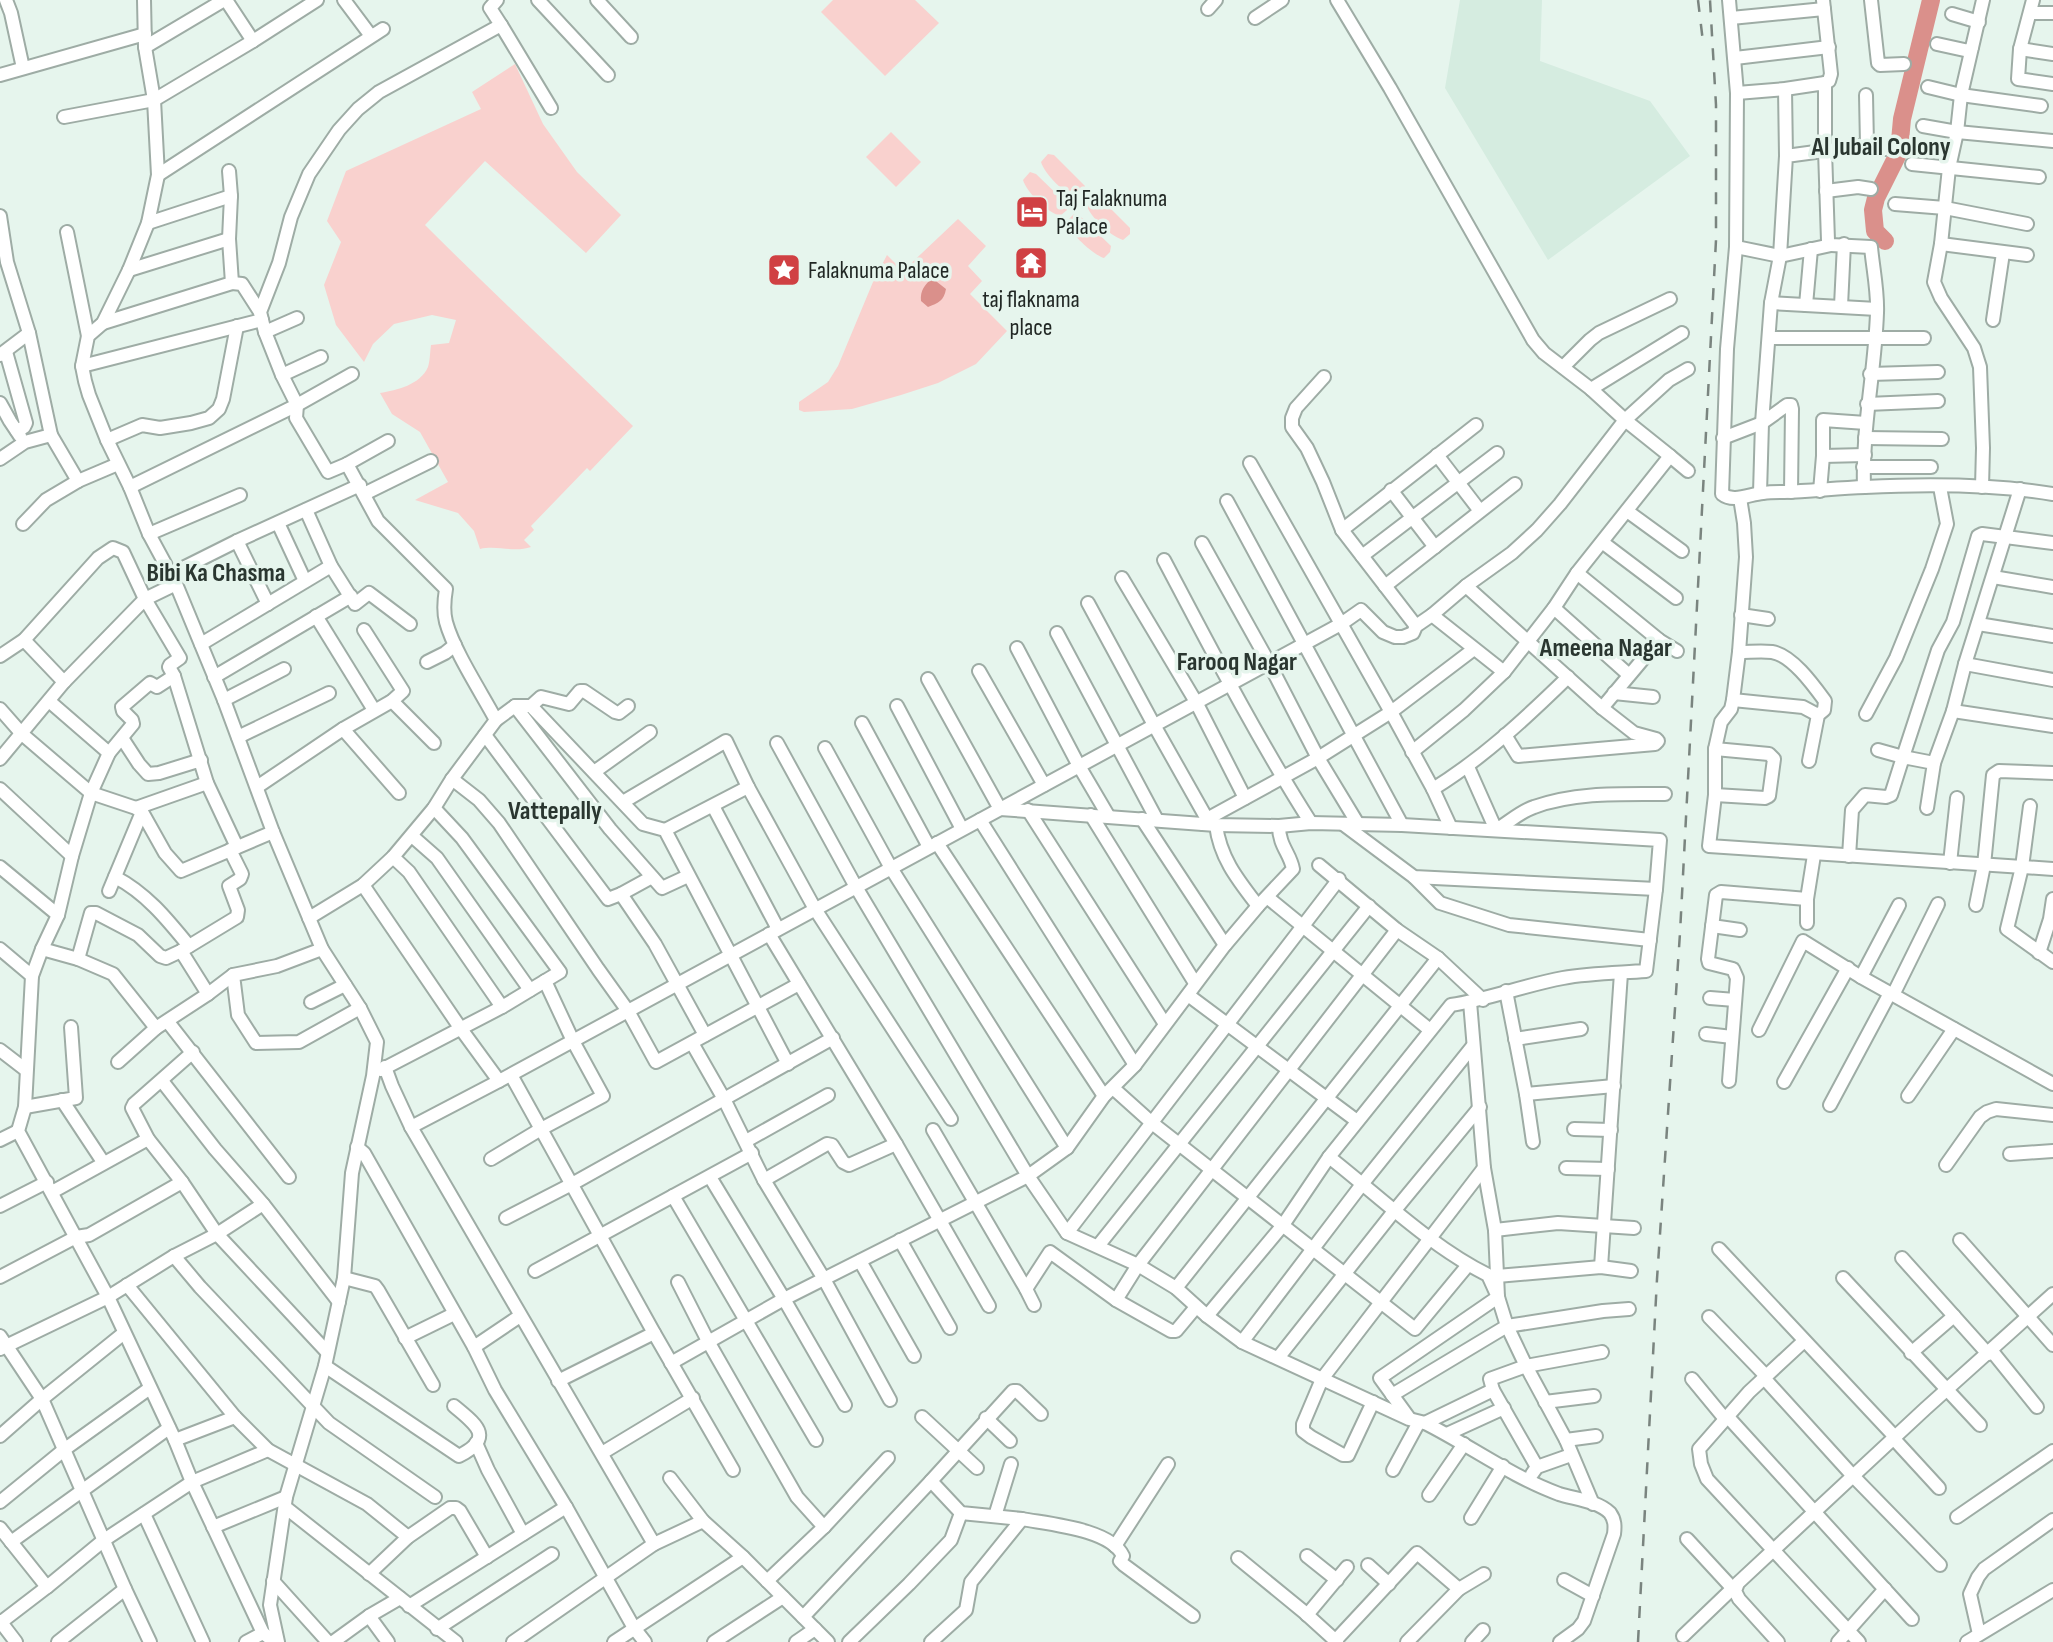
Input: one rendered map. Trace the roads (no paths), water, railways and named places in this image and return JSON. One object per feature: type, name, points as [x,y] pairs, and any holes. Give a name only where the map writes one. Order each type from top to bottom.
[{"type":"street","points":[[88,336],[103,323],[129,270],[148,223],[158,174],[153,100],[145,41],[144,0]]},
{"type":"street","points":[[0,75],[145,41],[225,0],[253,41]]},
{"type":"street","points":[[64,117],[153,100],[317,0]]},
{"type":"street","points":[[344,0],[371,36]]},
{"type":"street","points":[[497,0],[490,8],[551,108]]},
{"type":"street","points":[[538,0],[608,75]]},
{"type":"street","points":[[597,0],[631,37]]},
{"type":"street","points":[[1255,18],[1281,0]]},
{"type":"street","points":[[1337,0],[1533,340],[1544,353],[1688,471]]},
{"type":"street","points":[[1729,0],[1737,93],[1736,247],[1727,349],[1722,494],[1728,498],[1740,498],[1760,493],[1864,487],[1982,487],[2053,494]]},
{"type":"street","points":[[1871,0],[1878,63],[1905,64]]},
{"type":"street","points":[[1982,487],[1980,366],[1974,348],[1936,289],[1935,275],[1961,95],[1983,0]]},
{"type":"street","points":[[1731,18],[1823,5],[1829,47],[1831,74],[1825,83],[1737,93]]},
{"type":"street","points":[[2053,13],[2032,6],[2020,49],[2018,79],[2053,84]]},
{"type":"street","points":[[9,7],[23,68]]},
{"type":"street","points":[[1952,14],[1979,22]]},
{"type":"street","points":[[262,321],[291,217],[309,174],[339,130],[358,109],[379,92],[501,25]]},
{"type":"street","points":[[158,174],[383,29]]},
{"type":"street","points":[[1937,44],[1969,51],[1972,47]]},
{"type":"street","points":[[1735,58],[1829,47]]},
{"type":"street","points":[[2020,49],[2053,54]]},
{"type":"street","points":[[1825,83],[1828,242],[1838,245]]},
{"type":"street","points":[[1928,87],[1961,95],[2042,106]]},
{"type":"street","points":[[1760,493],[1771,303],[1780,256],[1786,156],[1785,89]]},
{"type":"street","points":[[1866,95],[1867,145]]},
{"type":"street","points":[[1923,126],[2053,141]]},
{"type":"street","points":[[1786,156],[1867,145],[1885,149]]},
{"type":"street","points":[[1912,164],[2039,177]]},
{"type":"street","points":[[229,171],[232,283]]},
{"type":"street","points":[[1826,191],[1858,187],[1871,189]]},
{"type":"street","points":[[148,223],[231,196]]},
{"type":"street","points":[[1895,204],[1945,208],[2027,224]]},
{"type":"street","points":[[0,216],[7,262],[29,333],[51,435],[78,481]]},
{"type":"street","points":[[66,232],[88,336],[82,366],[89,395],[149,534],[173,579],[201,644],[273,832],[322,950],[360,1008],[377,1042],[373,1076],[352,1173],[344,1278],[325,1366],[285,1502],[270,1605],[277,1641],[263,1633],[108,1297],[18,1131],[25,1107],[32,976],[58,915],[91,793],[109,753],[133,722],[122,707],[150,683],[157,687],[174,676]]},
{"type":"street","points":[[129,270],[229,239]]},
{"type":"street","points":[[1941,244],[2026,256]]},
{"type":"street","points":[[1736,247],[1780,256],[1838,245],[1871,247],[1877,309],[1867,404],[1864,487]]},
{"type":"street","points":[[1838,245],[1841,306]]},
{"type":"street","points":[[1806,305],[1811,249]]},
{"type":"street","points":[[1993,320],[2003,253]]},
{"type":"street","points":[[103,323],[232,283],[242,284],[262,321],[282,375],[297,405],[296,418],[328,472],[388,441]]},
{"type":"street","points":[[1563,367],[1599,333],[1670,299]]},
{"type":"street","points":[[1771,303],[1877,309]]},
{"type":"street","points":[[82,366],[237,326],[296,318]]},
{"type":"street","points":[[107,440],[142,425],[160,428],[209,418],[219,409],[223,399],[237,326]]},
{"type":"street","points":[[13,430],[24,427],[26,423],[3,353],[29,333]]},
{"type":"street","points":[[1591,389],[1682,333]]},
{"type":"street","points":[[1769,338],[1924,338]]},
{"type":"street","points":[[282,375],[321,357]]},
{"type":"street","points":[[411,1127],[1341,624],[1361,610],[1383,632],[1395,637],[1413,633],[1416,626],[1537,530],[1625,420],[1669,380],[1688,369]]},
{"type":"street","points":[[1870,374],[1938,372]]},
{"type":"street","points":[[130,487],[297,405],[352,374]]},
{"type":"street","points":[[1324,377],[1296,408],[1292,427],[1307,448],[1342,530],[1416,626]]},
{"type":"street","points":[[1867,404],[1938,401]]},
{"type":"street","points":[[0,403],[13,430],[0,459]]},
{"type":"street","points":[[1723,438],[1762,423],[1789,404],[1792,407],[1791,492]]},
{"type":"street","points":[[1820,491],[1824,456],[1823,420],[1866,423]]},
{"type":"street","points":[[1342,530],[1476,425]]},
{"type":"street","points":[[13,430],[51,435]]},
{"type":"street","points":[[1865,438],[1942,439]]},
{"type":"street","points":[[1362,556],[1497,453]]},
{"type":"street","points":[[1437,455],[1480,511]]},
{"type":"street","points":[[1412,751],[1464,710],[1504,672],[1554,608],[1577,573],[1670,456]]},
{"type":"street","points":[[1824,456],[1931,467]]},
{"type":"street","points":[[0,759],[64,682],[145,599],[173,579],[237,541],[306,510],[431,461]]},
{"type":"street","points":[[1250,463],[1391,712],[1451,828]]},
{"type":"street","points":[[23,524],[46,500],[78,481],[118,464]]},
{"type":"street","points":[[347,464],[379,521],[446,589],[443,604],[446,622],[455,645],[496,720]]},
{"type":"street","points":[[1385,586],[1516,484]]},
{"type":"street","points":[[1866,714],[1896,658],[1936,558],[1947,524],[1940,487]]},
{"type":"street","points":[[1927,808],[1934,763],[2020,489]]},
{"type":"street","points":[[1391,490],[1435,547]]},
{"type":"street","points":[[149,534],[240,495]]},
{"type":"street","points":[[1740,498],[1746,557],[1739,652],[1731,709],[1721,722],[1715,749],[1715,795],[1709,846],[2053,869]]},
{"type":"street","points":[[1227,501],[1402,825]]},
{"type":"street","points":[[306,510],[331,566],[355,604],[369,593],[410,624]]},
{"type":"street","points":[[1627,511],[1682,551]]},
{"type":"street","points":[[278,523],[305,581]]},
{"type":"street","points":[[1849,856],[1852,810],[1865,795],[1891,795],[1935,659],[1953,622],[1976,539],[1982,534],[2053,543]]},
{"type":"street","points":[[237,541],[268,604]]},
{"type":"street","points":[[1602,542],[1676,598]]},
{"type":"street","points":[[1202,543],[1318,758],[1357,824]]},
{"type":"street","points":[[0,656],[24,640],[99,558],[113,548],[123,552],[145,599],[180,658],[169,667],[207,783],[242,874],[240,879],[229,886],[239,914],[185,949],[166,958],[160,956],[138,935],[92,912],[88,916],[78,959]]},
{"type":"street","points":[[1164,560],[1229,684],[1311,823]]},
{"type":"street","points":[[201,644],[331,566]]},
{"type":"street","points":[[1577,573],[1659,640],[1677,651]]},
{"type":"street","points":[[1993,577],[2053,587]]},
{"type":"street","points":[[1122,578],[1196,702],[1245,798]]},
{"type":"street","points":[[1466,586],[1602,708],[1634,733],[1656,739],[1658,743],[1518,756],[1505,735]]},
{"type":"street","points":[[214,677],[351,596]]},
{"type":"street","points":[[1088,603],[1208,822],[1233,874],[1263,901],[1301,926],[1430,1030]]},
{"type":"street","points":[[1554,608],[1629,675]]},
{"type":"street","points":[[1432,615],[1504,672]]},
{"type":"street","points":[[1741,615],[1768,619]]},
{"type":"street","points":[[316,616],[374,710]]},
{"type":"street","points":[[1978,624],[2053,636]]},
{"type":"street","points":[[257,787],[343,729],[392,701],[403,691],[364,630]]},
{"type":"street","points":[[1057,633],[1157,820]]},
{"type":"street","points":[[24,640],[64,682]]},
{"type":"street","points":[[1602,708],[1659,640]]},
{"type":"street","points":[[427,662],[455,645]]},
{"type":"street","points":[[1017,648],[1109,817]]},
{"type":"street","points":[[1208,822],[1391,712],[1474,649]]},
{"type":"street","points":[[1739,652],[1772,652],[1787,660],[1807,678],[1825,701],[1824,710],[1818,715],[1809,761]]},
{"type":"street","points":[[1965,664],[2053,680]]},
{"type":"street","points":[[224,700],[284,669]]},
{"type":"street","points":[[979,671],[1044,785]]},
{"type":"street","points":[[1433,789],[1468,767],[1568,677]]},
{"type":"street","points":[[928,679],[1000,809]]},
{"type":"street","points":[[309,918],[363,885],[393,857],[434,808],[496,720],[515,706],[531,706],[541,698],[569,704],[580,691],[584,691],[615,712],[619,713],[628,706]]},
{"type":"street","points":[[238,737],[329,693]]},
{"type":"street","points":[[1614,693],[1653,697]]},
{"type":"street","points":[[1733,700],[1803,707],[1818,715]]},
{"type":"street","points":[[49,701],[109,753]]},
{"type":"street","points":[[392,701],[434,743]]},
{"type":"street","points":[[515,706],[610,829],[662,888],[688,876]]},
{"type":"street","points":[[531,706],[643,824],[665,830],[748,787]]},
{"type":"street","points":[[897,706],[962,829]]},
{"type":"street","points":[[0,709],[22,734],[91,793],[139,810],[165,853],[181,871],[273,832]]},
{"type":"street","points":[[1952,711],[2053,726]]},
{"type":"street","points":[[862,723],[933,845],[1109,1092],[1415,1329],[1468,1265]]},
{"type":"street","points":[[343,729],[399,793]]},
{"type":"street","points":[[594,772],[650,732]]},
{"type":"street","points":[[485,735],[607,899],[652,877]]},
{"type":"street","points":[[122,738],[139,764],[150,775],[201,760]]},
{"type":"street","points":[[623,802],[726,741],[815,909],[951,1119]]},
{"type":"street","points":[[777,743],[856,887],[1028,1176],[1067,1233],[1138,1265],[1176,1288],[1201,1312],[1242,1342],[1447,1434],[1528,1480],[1556,1493],[1593,1504],[1609,1513],[1615,1525],[1584,1621],[1560,1642]]},
{"type":"street","points":[[825,748],[891,868],[1067,1148]]},
{"type":"street","points":[[1715,749],[1769,754],[1774,759],[1769,796],[1715,795]]},
{"type":"street","points":[[1878,750],[1934,763]]},
{"type":"street","points":[[1468,767],[1496,830]]},
{"type":"street","points":[[1976,905],[1984,865],[1992,780],[1995,773],[2053,773]]},
{"type":"street","points":[[452,779],[479,800],[499,823],[628,1011],[656,1062],[799,984]]},
{"type":"street","points":[[109,891],[139,810],[207,783]]},
{"type":"street","points":[[0,789],[72,856]]},
{"type":"street","points":[[1496,830],[1532,807],[1573,798],[1611,794],[1665,794]]},
{"type":"street","points":[[1950,863],[1957,798]]},
{"type":"street","points":[[713,806],[799,984],[896,1143],[989,1306]]},
{"type":"street","points":[[2030,806],[2022,867],[2007,929],[2053,962]]},
{"type":"street","points":[[373,1076],[385,1066],[502,1007],[560,972],[462,838],[434,808]]},
{"type":"street","points":[[1000,809],[1279,826],[1311,823],[1402,825],[1660,840],[1646,971],[1566,978],[1451,1005],[1329,1157],[1283,1225],[1201,1312],[1176,1331],[1171,1331],[1116,1300],[1051,1252],[1026,1289]]},
{"type":"street","points":[[1028,810],[1165,1024]]},
{"type":"street","points":[[1091,815],[1195,983]]},
{"type":"street","points":[[1142,819],[1225,945]]},
{"type":"street","points":[[980,820],[1135,1065]]},
{"type":"street","points":[[1343,823],[1414,877],[1440,903],[1509,925],[1650,940]]},
{"type":"street","points":[[671,1363],[824,1279],[1028,1176],[1067,1148],[1109,1092],[1135,1065],[1225,945],[1293,869],[1282,845],[1279,826]]},
{"type":"street","points":[[665,830],[788,1064]]},
{"type":"street","points":[[412,836],[438,858],[530,990]]},
{"type":"street","points":[[1807,923],[1807,899],[1814,855]]},
{"type":"street","points":[[393,857],[408,872],[502,1007]]},
{"type":"street","points":[[1319,865],[1397,930],[1438,958],[1476,1001],[1472,1047],[1484,1168],[1495,1230],[1498,1297]]},
{"type":"street","points":[[0,867],[58,915]]},
{"type":"street","points":[[115,877],[140,892],[161,912],[185,949],[208,994]]},
{"type":"street","points":[[1414,877],[1656,889]]},
{"type":"street","points":[[1067,1233],[1339,880]]},
{"type":"street","points":[[363,885],[461,1029],[505,1078],[541,1129],[733,1470]]},
{"type":"street","points":[[1729,1081],[1736,972],[1709,963],[1717,893],[1807,899]]},
{"type":"street","points":[[621,894],[642,924],[705,1035]]},
{"type":"street","points":[[2039,953],[2051,919],[2053,900]]},
{"type":"street","points":[[1830,1105],[1937,904]]},
{"type":"street","points":[[1861,977],[1899,905]]},
{"type":"street","points":[[1098,1246],[1368,906]]},
{"type":"street","points":[[1712,926],[1740,930]]},
{"type":"street","points":[[1116,1300],[1138,1265],[1397,930]]},
{"type":"street","points":[[1759,1030],[1803,941],[1861,977],[2053,1084]]},
{"type":"street","points":[[42,948],[113,974],[156,1028]]},
{"type":"street","points":[[0,949],[32,976]]},
{"type":"street","points":[[118,1062],[156,1028],[233,975],[277,966],[322,950]]},
{"type":"street","points":[[1176,1288],[1438,958]]},
{"type":"street","points":[[1784,1082],[1848,968]]},
{"type":"street","points":[[1601,1267],[1621,973]]},
{"type":"street","points":[[233,975],[238,1016],[256,1043],[299,1042],[360,1008]]},
{"type":"street","points":[[491,1158],[603,1096],[545,981]]},
{"type":"street","points":[[312,1002],[345,985]]},
{"type":"street","points":[[1506,991],[1526,1094],[1532,1142]]},
{"type":"street","points":[[1188,995],[1357,1121]]},
{"type":"street","points":[[1710,998],[1735,1000]]},
{"type":"street","points":[[168,1022],[289,1177]]},
{"type":"street","points":[[25,1107],[76,1098],[71,1027]]},
{"type":"street","points":[[1515,1039],[1581,1029]]},
{"type":"street","points":[[1908,1096],[1954,1029]]},
{"type":"street","points":[[1706,1034],[1732,1037]]},
{"type":"street","points":[[506,1218],[833,1038]]},
{"type":"street","points":[[692,1043],[724,1099],[764,1180],[824,1279],[890,1400]]},
{"type":"street","points":[[1242,1342],[1363,1183],[1472,1047]]},
{"type":"street","points":[[0,1050],[26,1070]]},
{"type":"street","points":[[192,1052],[132,1108],[148,1139],[217,1234],[327,1352]]},
{"type":"street","points":[[385,1066],[411,1127],[653,1544]]},
{"type":"street","points":[[162,1081],[339,1302]]},
{"type":"street","points":[[1526,1094],[1614,1086]]},
{"type":"street","points":[[535,1271],[710,1177],[749,1147],[828,1095]]},
{"type":"street","points":[[62,1100],[103,1162]]},
{"type":"street","points":[[1278,1358],[1480,1107]]},
{"type":"street","points":[[1946,1165],[1980,1117],[1987,1112],[1996,1110],[2053,1115]]},
{"type":"street","points":[[1574,1129],[1611,1130]]},
{"type":"street","points":[[933,1130],[1034,1305]]},
{"type":"street","points":[[0,1140],[18,1131]]},
{"type":"street","points":[[0,1206],[49,1187],[148,1139]]},
{"type":"street","points":[[764,1180],[827,1144],[832,1145],[843,1162],[849,1166],[896,1143]]},
{"type":"street","points":[[357,1147],[364,1153],[474,1347],[495,1390],[566,1507],[634,1628],[645,1642]]},
{"type":"street","points":[[2010,1154],[2053,1151]]},
{"type":"street","points":[[1329,1157],[1430,1238],[1468,1265],[1489,1275],[1525,1366],[1566,1440],[1593,1504]]},
{"type":"street","points":[[1373,1402],[1348,1455],[1343,1455],[1303,1431],[1303,1424],[1322,1379],[1484,1168]]},
{"type":"street","points":[[1566,1168],[1608,1169]]},
{"type":"street","points":[[710,1177],[845,1405]]},
{"type":"street","points":[[0,1278],[76,1237],[89,1235],[181,1182]]},
{"type":"street","points":[[673,1196],[816,1440]]},
{"type":"street","points":[[145,1640],[42,1399],[3,1344],[108,1297],[263,1204]]},
{"type":"street","points":[[1495,1230],[1558,1223],[1634,1228]]},
{"type":"street","points":[[900,1240],[950,1328]]},
{"type":"street","points":[[1960,1240],[2053,1345]]},
{"type":"street","points":[[1719,1249],[1939,1488]]},
{"type":"street","points":[[174,1256],[200,1287],[337,1430],[435,1497]]},
{"type":"street","points":[[1902,1258],[2037,1407]]},
{"type":"street","points":[[860,1261],[914,1356]]},
{"type":"street","points":[[1497,1276],[1601,1267],[1631,1271]]},
{"type":"street","points":[[344,1278],[375,1286],[433,1385]]},
{"type":"street","points":[[1843,1279],[1980,1425]]},
{"type":"street","points":[[678,1282],[709,1343],[797,1496],[824,1527]]},
{"type":"street","points":[[127,1284],[236,1417],[268,1450],[367,1504],[408,1537]]},
{"type":"street","points":[[1683,1636],[1734,1590],[1773,1549],[2053,1294]]},
{"type":"street","points":[[1418,1421],[1392,1395],[1380,1378],[1498,1297]]},
{"type":"street","points":[[1392,1395],[1507,1326],[1629,1309]]},
{"type":"street","points":[[405,1338],[454,1314]]},
{"type":"street","points":[[474,1347],[520,1316]]},
{"type":"street","points":[[1911,1353],[1954,1316]]},
{"type":"street","points":[[1709,1317],[1853,1476],[1940,1565]]},
{"type":"street","points":[[0,1436],[124,1333]]},
{"type":"street","points":[[558,1381],[654,1333]]},
{"type":"street","points":[[1804,1341],[1740,1402],[1699,1450],[1701,1464],[1707,1479],[1859,1642]]},
{"type":"street","points":[[1537,1467],[1493,1390],[1490,1379],[1525,1366],[1602,1352]]},
{"type":"street","points":[[325,1366],[455,1454],[463,1455],[476,1443],[480,1435],[478,1427],[454,1406]]},
{"type":"street","points":[[1692,1379],[1912,1619]]},
{"type":"street","points":[[0,1502],[65,1449],[150,1388]]},
{"type":"street","points":[[1393,1470],[1418,1421],[1493,1390]]},
{"type":"street","points":[[803,1617],[1013,1391],[1017,1391],[1041,1414]]},
{"type":"street","points":[[1545,1402],[1594,1396]]},
{"type":"street","points":[[602,1453],[693,1398]]},
{"type":"street","points":[[1447,1434],[1504,1408]]},
{"type":"street","points":[[11,1542],[83,1490],[172,1434],[236,1417]]},
{"type":"street","points":[[922,1417],[977,1468]]},
{"type":"street","points":[[986,1418],[1010,1441]]},
{"type":"street","points":[[1566,1440],[1596,1436]]},
{"type":"street","points":[[476,1443],[523,1534]]},
{"type":"street","points":[[1429,1495],[1464,1444]]},
{"type":"street","points":[[16,1642],[0,1622],[104,1540],[192,1482],[268,1450]]},
{"type":"street","points":[[1957,1517],[2053,1451]]},
{"type":"street","points":[[1528,1480],[1537,1467],[1571,1455]]},
{"type":"street","points":[[767,1581],[824,1527],[888,1458]]},
{"type":"street","points":[[1115,1546],[1168,1464]]},
{"type":"street","points":[[995,1516],[1011,1465]]},
{"type":"street","points":[[1471,1518],[1503,1465]]},
{"type":"street","points":[[670,1478],[703,1521],[828,1642]]},
{"type":"street","points":[[931,1481],[961,1513],[1022,1519],[1091,1533],[1115,1546],[1123,1556],[1120,1561],[1124,1565],[1193,1616]]},
{"type":"street","points":[[213,1527],[285,1502]]},
{"type":"street","points":[[285,1502],[369,1574],[456,1642]]},
{"type":"street","points":[[273,1581],[330,1642],[369,1616],[404,1602],[487,1557],[566,1507]]},
{"type":"street","points":[[369,1574],[408,1537],[450,1508],[460,1511],[487,1557]]},
{"type":"street","points":[[849,1642],[951,1540],[961,1513]]},
{"type":"street","points":[[144,1514],[203,1642]]},
{"type":"street","points":[[931,1642],[966,1611],[971,1582],[1022,1519]]},
{"type":"street","points":[[513,1642],[653,1544],[703,1521]]},
{"type":"street","points":[[1979,1634],[1970,1594],[1978,1577],[1984,1569],[2051,1521]]},
{"type":"street","points":[[0,1528],[47,1587]]},
{"type":"street","points":[[1687,1539],[1734,1590],[1771,1640]]},
{"type":"street","points":[[1238,1558],[1335,1642],[1417,1553],[1459,1589]]},
{"type":"street","points":[[437,1629],[552,1554]]},
{"type":"street","points":[[1307,1556],[1337,1580]]},
{"type":"street","points":[[614,1642],[743,1557]]},
{"type":"street","points":[[1368,1565],[1389,1584]]},
{"type":"street","points":[[1307,1615],[1348,1567]]},
{"type":"street","points":[[1407,1642],[1459,1589],[1484,1574]]},
{"type":"street","points":[[1564,1580],[1593,1596]]},
{"type":"street","points":[[58,1642],[125,1589]]},
{"type":"street","points":[[1838,1642],[1885,1590]]},
{"type":"street","points":[[1967,1642],[2053,1590]]},
{"type":"street","points":[[713,1642],[783,1597]]},
{"type":"street","points":[[369,1616],[388,1642]]},
{"type":"street","points":[[796,1642],[815,1629]]},
{"type":"street","points":[[1472,1642],[1483,1630]]},
{"type":"street","points":[[246,1642],[263,1633]]},
{"type":"waterway","points":[[1885,241],[1875,231],[1873,210],[1876,198],[1899,152],[1902,119],[1931,0]]},
{"type":"railway","points":[[1698,0],[1703,42]]},
{"type":"railway","points":[[1638,1642],[1657,1279],[1680,933],[1716,240],[1716,105],[1710,0]]},
{"type":"place","name":"Taj Falaknuma Palace","points":[[1032,212]]},
{"type":"place","name":"taj flaknama place","points":[[1031,263]]},
{"type":"place","name":"Falaknuma Palace","points":[[784,270]]},
{"type":"district","name":"Al Jubail Colony","points":[[1881,147]]},
{"type":"district","name":"Bibi Ka Chasma","points":[[216,573]]},
{"type":"district","name":"Ameena Nagar","points":[[1606,648]]},
{"type":"district","name":"Farooq Nagar","points":[[1237,662]]},
{"type":"district","name":"Vattepally","points":[[555,811]]}]
